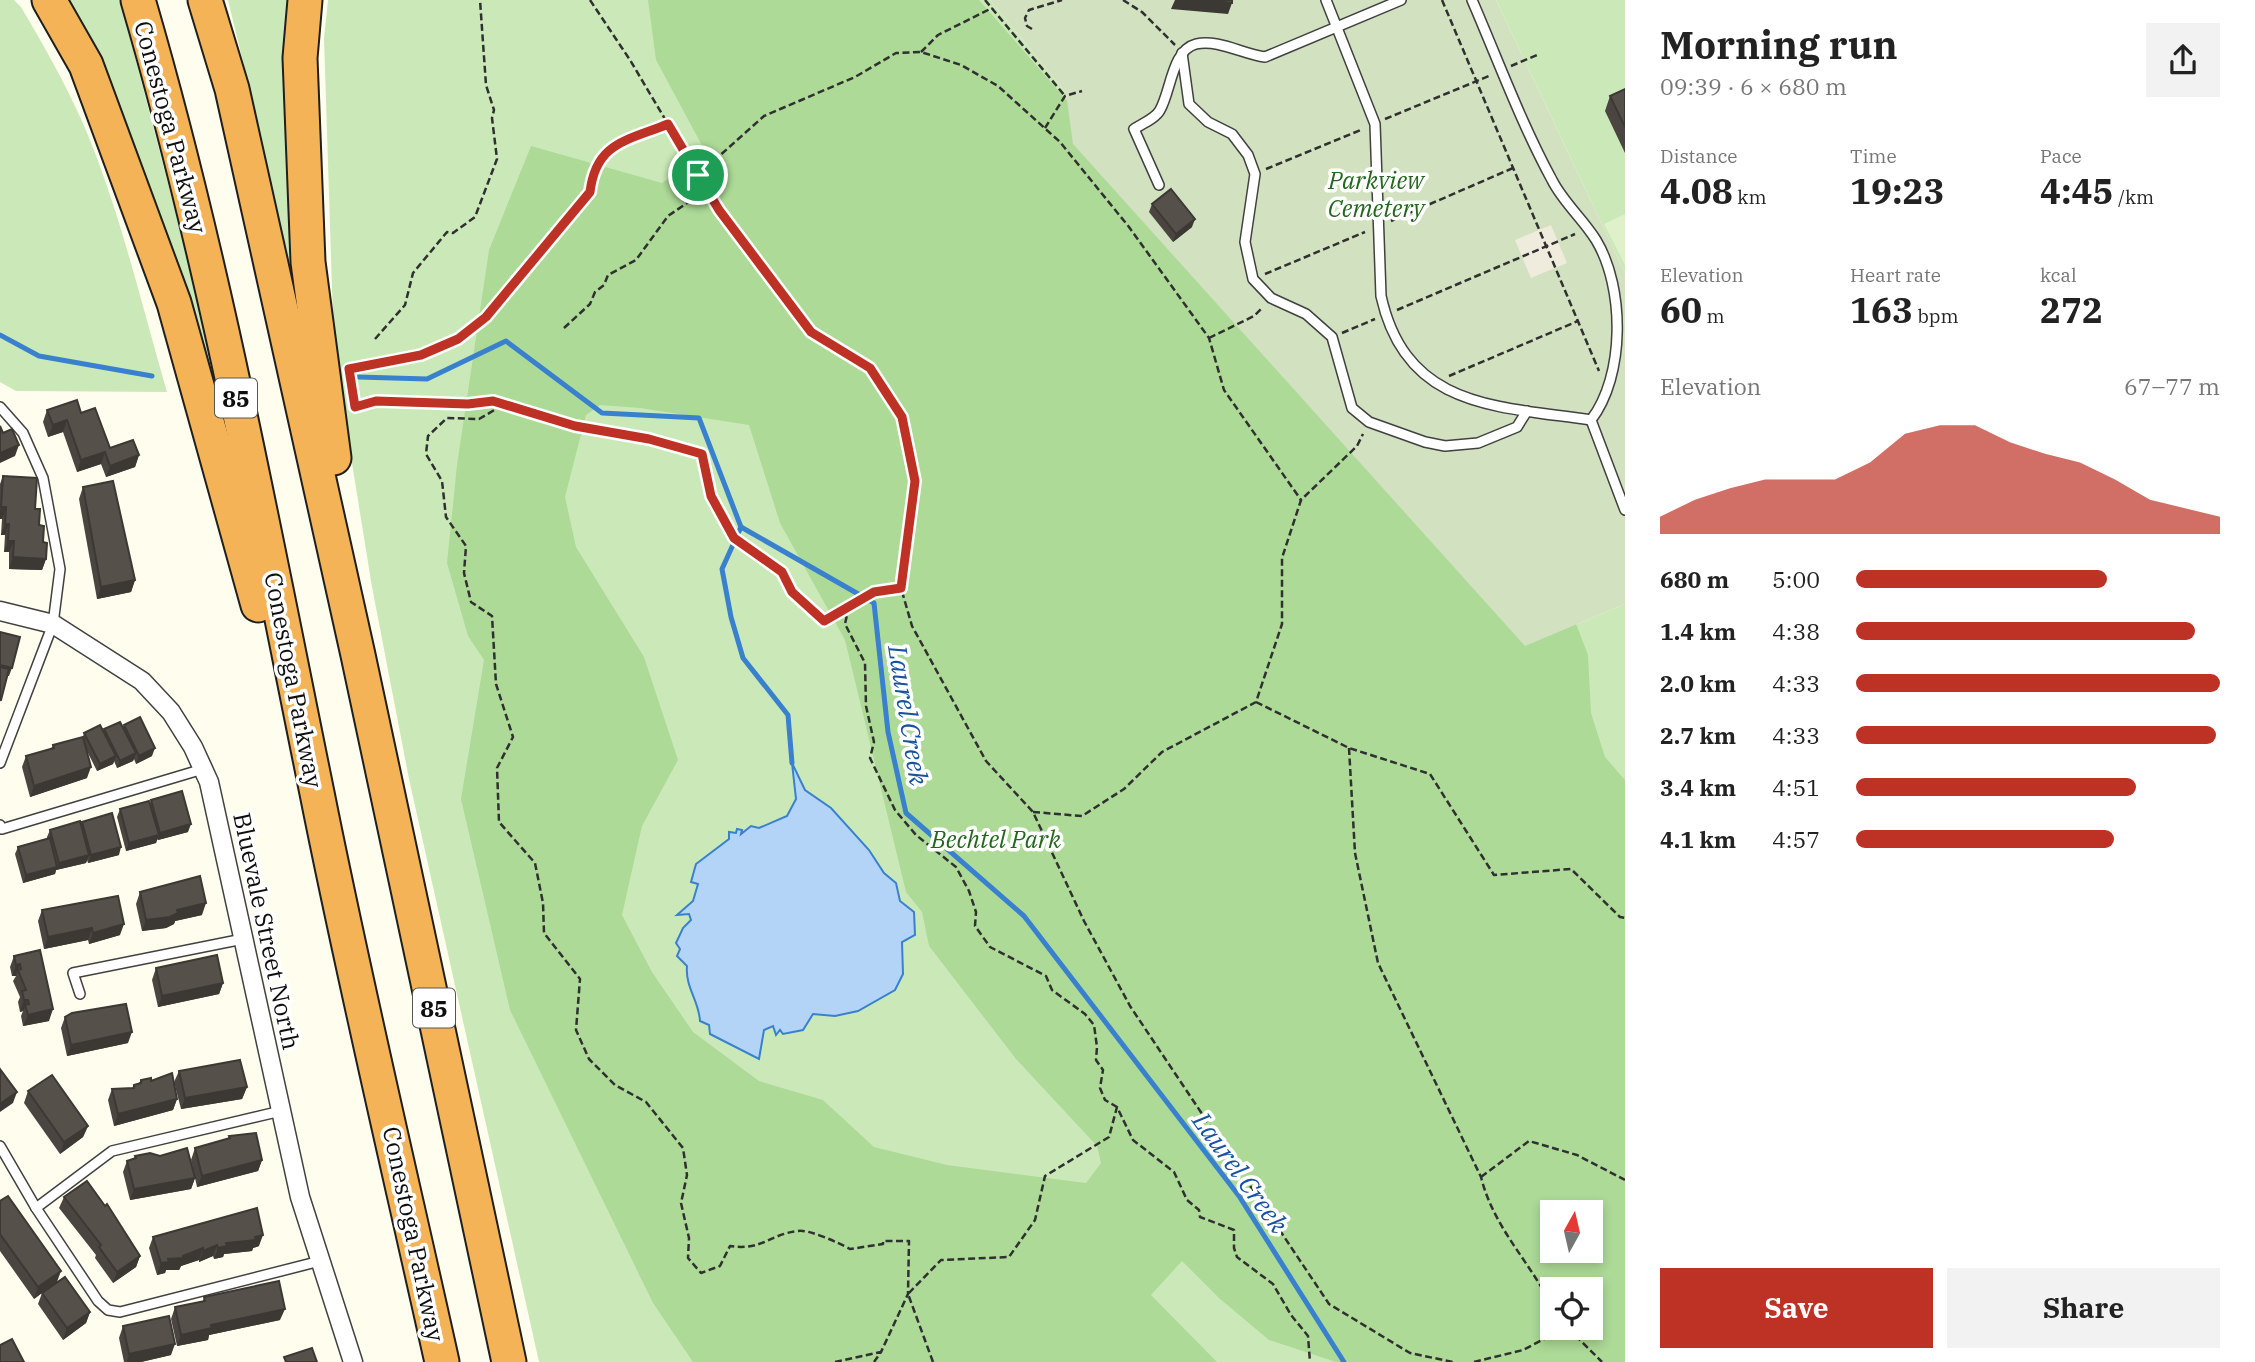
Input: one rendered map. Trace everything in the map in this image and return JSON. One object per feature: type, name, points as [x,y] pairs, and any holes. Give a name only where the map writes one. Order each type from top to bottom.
[{"type":"highway","points":[[49,0],[86,65],[174,303],[271,652],[318,800]]},
{"type":"highway","name":"Conestoga Parkway","points":[[138,0],[225,342],[318,800],[442,1362]]},
{"type":"highway","name":"85","points":[[205,0],[232,89],[358,655],[509,1362]]},
{"type":"highway","points":[[305,0],[300,58],[308,262],[358,655]]},
{"type":"street","name":"Bluevale Street North","points":[[0,611],[53,624],[142,681],[171,712],[203,768],[300,1197],[353,1362]]},
{"type":"lane","points":[[1326,0],[1375,124],[1381,296],[1385,315],[1407,358],[1451,393],[1479,404],[1591,420]]},
{"type":"lane","points":[[1159,185],[1134,129],[1160,112],[1182,53],[1195,44],[1219,45],[1244,54],[1265,57],[1401,0]]},
{"type":"lane","points":[[1472,0],[1552,181],[1597,241],[1612,274],[1619,317],[1618,362],[1604,406],[1591,420]]},
{"type":"lane","points":[[1182,53],[1189,104],[1208,122],[1232,134],[1248,156],[1255,174],[1245,242],[1254,279],[1271,298],[1306,314],[1332,337],[1352,408],[1369,422],[1425,442],[1445,446],[1478,443],[1517,427],[1527,411]]},
{"type":"lane","points":[[0,407],[23,433],[43,478],[60,569],[53,624],[0,763]]},
{"type":"lane","points":[[1591,420],[1625,510]]},
{"type":"lane","points":[[32,479],[43,478]]},
{"type":"lane","points":[[0,825],[2,829],[203,768]]},
{"type":"lane","points":[[80,994],[73,973],[243,939]]},
{"type":"lane","points":[[36,1208],[112,1151],[281,1111]]},
{"type":"lane","points":[[0,1146],[36,1208],[98,1301],[108,1310],[120,1312],[320,1261]]},
{"type":"path","points":[[374,339],[405,305],[414,273],[430,252],[447,232],[453,233],[475,217],[497,159],[492,118],[494,110],[486,85],[480,0]]},
{"type":"path","points":[[590,0],[706,190],[811,332],[870,368],[902,417],[915,481],[901,588],[912,626],[986,761],[1033,812],[1084,921],[1130,1006],[1329,1304],[1410,1353],[1452,1362]]},
{"type":"path","points":[[985,0],[1065,96]]},
{"type":"path","points":[[1032,29],[1027,26],[1025,18],[1029,10],[1062,0]]},
{"type":"path","points":[[1123,0],[1142,12],[1182,53]]},
{"type":"path","points":[[1442,0],[1608,393]]},
{"type":"path","points":[[921,52],[938,34],[992,8]]},
{"type":"path","points":[[698,175],[764,116],[855,77],[896,53],[921,52],[961,65],[998,86],[1060,142],[1129,227],[1209,338],[1224,390],[1301,500]]},
{"type":"path","points":[[1255,174],[1537,55]]},
{"type":"path","points":[[1045,128],[1065,96],[1082,91]]},
{"type":"path","points":[[668,124],[602,155],[593,170],[590,192],[477,325],[458,339],[421,355],[349,369],[355,407],[376,401],[468,404],[493,401],[575,426],[649,439],[702,454],[711,496],[734,538],[782,572],[792,592],[824,621],[874,592],[901,588]]},
{"type":"path","points":[[564,328],[590,304],[608,275],[636,260],[668,216],[706,190]]},
{"type":"path","points":[[1332,337],[1587,228]]},
{"type":"path","points":[[1209,338],[1254,316],[1271,298]]},
{"type":"path","points":[[1437,382],[1578,321]]},
{"type":"path","points":[[503,405],[479,419],[447,418],[428,436],[426,454],[442,481],[446,517],[466,546],[464,573],[471,602],[492,616],[496,684],[513,737],[497,768],[499,822],[535,863],[543,902],[544,933],[580,979],[576,1030],[589,1059],[615,1085],[646,1102],[683,1148],[687,1175],[681,1203],[689,1238],[688,1258],[701,1273],[720,1266],[730,1246],[749,1249],[800,1230],[836,1241],[850,1249],[883,1244],[883,1241],[909,1241],[908,1294],[933,1362]]},
{"type":"path","points":[[1033,812],[1082,816],[1124,789],[1162,752],[1256,702],[1282,624],[1282,558],[1301,500],[1357,446],[1369,422]]},
{"type":"path","points":[[849,606],[845,624],[865,663],[866,706],[874,742],[870,758],[895,810],[916,835],[956,867],[969,891],[976,912],[975,926],[990,947],[1046,976],[1052,990],[1085,1014],[1094,1026],[1096,1060],[1103,1070],[1100,1088],[1105,1100],[1117,1107],[1133,1140],[1174,1172],[1187,1200],[1199,1210],[1200,1217],[1234,1230],[1237,1257],[1273,1283],[1291,1315],[1308,1336],[1310,1362]]},
{"type":"path","points":[[1256,702],[1349,748],[1430,775],[1494,875],[1571,869],[1620,917],[1625,918]]},
{"type":"path","points":[[1349,748],[1355,853],[1378,963],[1481,1177],[1486,1198],[1510,1244],[1540,1282]]},
{"type":"path","points":[[874,1362],[908,1294],[941,1260],[1009,1257],[1035,1220],[1045,1176],[1110,1137],[1117,1107]]},
{"type":"path","points":[[1481,1177],[1528,1141],[1577,1155],[1625,1180]]},
{"type":"path","points":[[1474,1362],[1523,1350],[1543,1340]]},
{"type":"path","points":[[1579,1340],[1602,1362]]},
{"type":"path","points":[[835,1362],[881,1352]]},
{"type":"green space","points":[[0,0],[14,0],[21,7],[82,121],[129,255],[167,392],[16,391],[0,382]]},
{"type":"green space","points":[[60,0],[120,0],[217,370],[204,370]]},
{"type":"green space","points":[[228,0],[295,0],[304,302],[293,304],[262,140]]},
{"type":"green space","name":"Bechtel Park","points":[[328,0],[990,0],[1066,93],[1074,144],[1525,646],[1625,604],[1625,1362],[539,1362],[409,779],[372,587],[334,352],[324,38]]},
{"type":"green space","name":"Bechtel Park","points":[[648,0],[979,0],[1404,486],[1555,569],[1588,655],[1591,713],[1605,757],[1625,780],[1625,1362],[1336,1362],[1269,1340],[1219,1298],[1182,1261],[1151,1295],[1217,1362],[693,1362],[653,1303],[510,1010],[461,799],[484,660],[468,636],[447,563],[457,465],[489,250],[531,146],[662,183],[705,151],[656,60]],"holes":[[[600,405],[640,408],[749,425],[780,523],[845,640],[906,892],[922,912],[929,946],[1016,1059],[1097,1146],[1101,1163],[1086,1183],[947,1165],[874,1147],[823,1100],[759,1081],[693,1032],[652,972],[622,915],[642,826],[678,760],[644,657],[576,547],[565,497],[586,415]]]},
{"type":"green space","name":"Parkview Cemetery","points":[[990,0],[1496,0],[1625,273],[1625,604],[1525,646],[1073,144],[1066,93]]},
{"type":"green space","points":[[1496,0],[1625,0],[1625,273]]},
{"type":"green space","points":[[1625,214],[1625,265],[1604,224]]},
{"type":"shaded area","points":[[1551,225],[1567,263],[1531,278],[1515,240]]},
{"type":"water","points":[[792,763],[805,790],[831,808],[869,850],[884,873],[896,883],[900,901],[914,912],[915,935],[902,942],[903,974],[895,990],[858,1011],[835,1016],[813,1014],[803,1030],[783,1034],[780,1030],[776,1035],[773,1026],[764,1030],[759,1059],[710,1034],[709,1025],[700,1021],[688,981],[687,966],[677,956],[680,949],[676,943],[683,928],[691,920],[689,914],[677,915],[693,901],[698,884],[691,882],[696,864],[729,839],[729,832],[736,833],[737,829],[742,830],[741,834],[751,826],[759,828],[787,816],[796,799]]},
{"type":"building","points":[[1204,0],[1232,0],[1232,3]]},
{"type":"building","points":[[1625,89],[1625,127],[1610,96]]},
{"type":"building","points":[[1171,189],[1195,219],[1176,234],[1152,204]]},
{"type":"building","points":[[77,400],[81,413],[95,408],[110,448],[133,440],[139,455],[110,466],[105,452],[81,460],[67,420],[53,425],[47,410]]},
{"type":"building","points":[[0,426],[3,433],[12,429],[19,445],[0,453]]},
{"type":"building","points":[[3,476],[37,478],[35,509],[40,509],[39,525],[44,526],[46,559],[13,557],[14,541],[8,541],[9,524],[5,524],[6,507],[1,507]]},
{"type":"building","points":[[113,481],[135,580],[101,587],[83,487]]},
{"type":"building","points":[[0,632],[20,637],[12,668],[0,665]]},
{"type":"building","points":[[0,667],[9,669],[1,700],[0,700]]},
{"type":"building","points":[[140,717],[155,748],[139,756],[124,725]]},
{"type":"building","points":[[120,722],[136,753],[120,761],[104,729]]},
{"type":"building","points":[[100,725],[116,756],[100,764],[84,733]]},
{"type":"building","points":[[83,737],[91,767],[34,786],[26,756]]},
{"type":"building","points":[[182,791],[191,824],[160,833],[151,800]]},
{"type":"building","points":[[149,801],[159,835],[129,843],[120,809]]},
{"type":"building","points":[[112,813],[121,847],[91,855],[82,822]]},
{"type":"building","points":[[80,821],[89,855],[59,863],[50,830]]},
{"type":"building","points":[[50,838],[57,867],[26,875],[18,847]]},
{"type":"building","points":[[200,876],[206,903],[177,910],[178,913],[170,917],[146,920],[140,892]]},
{"type":"building","points":[[118,896],[124,924],[93,933],[92,928],[48,937],[42,910]]},
{"type":"building","points":[[40,950],[53,1009],[28,1015],[25,1005],[29,1004],[28,1000],[24,1000],[22,991],[26,990],[18,970],[21,969],[20,964],[16,965],[14,956]]},
{"type":"building","points":[[217,955],[223,983],[162,996],[156,968]]},
{"type":"building","points":[[126,1004],[132,1032],[71,1045],[65,1017],[72,1013]]},
{"type":"building","points":[[240,1060],[247,1087],[185,1098],[179,1071]]},
{"type":"building","points":[[0,1069],[17,1092],[0,1104]]},
{"type":"building","points":[[172,1073],[177,1099],[118,1114],[112,1089],[134,1088],[141,1080],[151,1078],[151,1081]]},
{"type":"building","points":[[52,1075],[88,1126],[64,1142],[28,1091]]},
{"type":"building","points":[[256,1133],[262,1160],[202,1176],[195,1148],[230,1138],[229,1136]]},
{"type":"building","points":[[187,1148],[195,1178],[134,1189],[127,1161],[136,1158],[135,1156],[150,1153],[160,1156]]},
{"type":"building","points":[[87,1181],[105,1206],[107,1204],[140,1256],[117,1272],[99,1247],[101,1245],[64,1197]]},
{"type":"building","points":[[8,1196],[61,1271],[38,1287],[0,1234],[0,1201]]},
{"type":"building","points":[[257,1208],[263,1235],[255,1237],[256,1240],[226,1243],[227,1246],[218,1248],[217,1245],[203,1251],[203,1248],[183,1258],[168,1259],[169,1262],[161,1263],[153,1237]]},
{"type":"building","points":[[65,1277],[90,1312],[67,1328],[42,1293]]},
{"type":"building","points":[[279,1281],[285,1309],[211,1325],[212,1328],[181,1335],[175,1307],[205,1301],[204,1297]]},
{"type":"building","points":[[169,1316],[175,1344],[129,1354],[123,1326]]},
{"type":"building","points":[[12,1339],[24,1362],[0,1362],[0,1345]]},
{"type":"building","points":[[312,1348],[317,1362],[286,1362],[284,1357]]},
{"type":"waterway","name":"Laurel Creek","points":[[0,335],[39,356],[152,376]]},
{"type":"waterway","name":"Laurel Creek","points":[[358,377],[427,379],[506,341],[602,413],[699,418],[741,527],[874,603],[888,732],[906,813],[1024,916],[1239,1196],[1344,1362]]},
{"type":"waterway","points":[[741,527],[722,569],[731,617],[743,658],[788,715],[792,763]]},
{"type":"route","points":[[668,124],[698,175],[719,210],[811,332],[870,368],[902,417],[915,481],[901,588],[874,592],[824,621],[810,612],[792,592],[782,572],[734,538],[711,496],[702,454],[649,439],[575,426],[524,413],[493,401],[468,404],[435,401],[415,404],[376,401],[355,407],[349,369],[421,355],[458,339],[486,317],[590,192],[593,170],[602,155],[668,124]]}]
